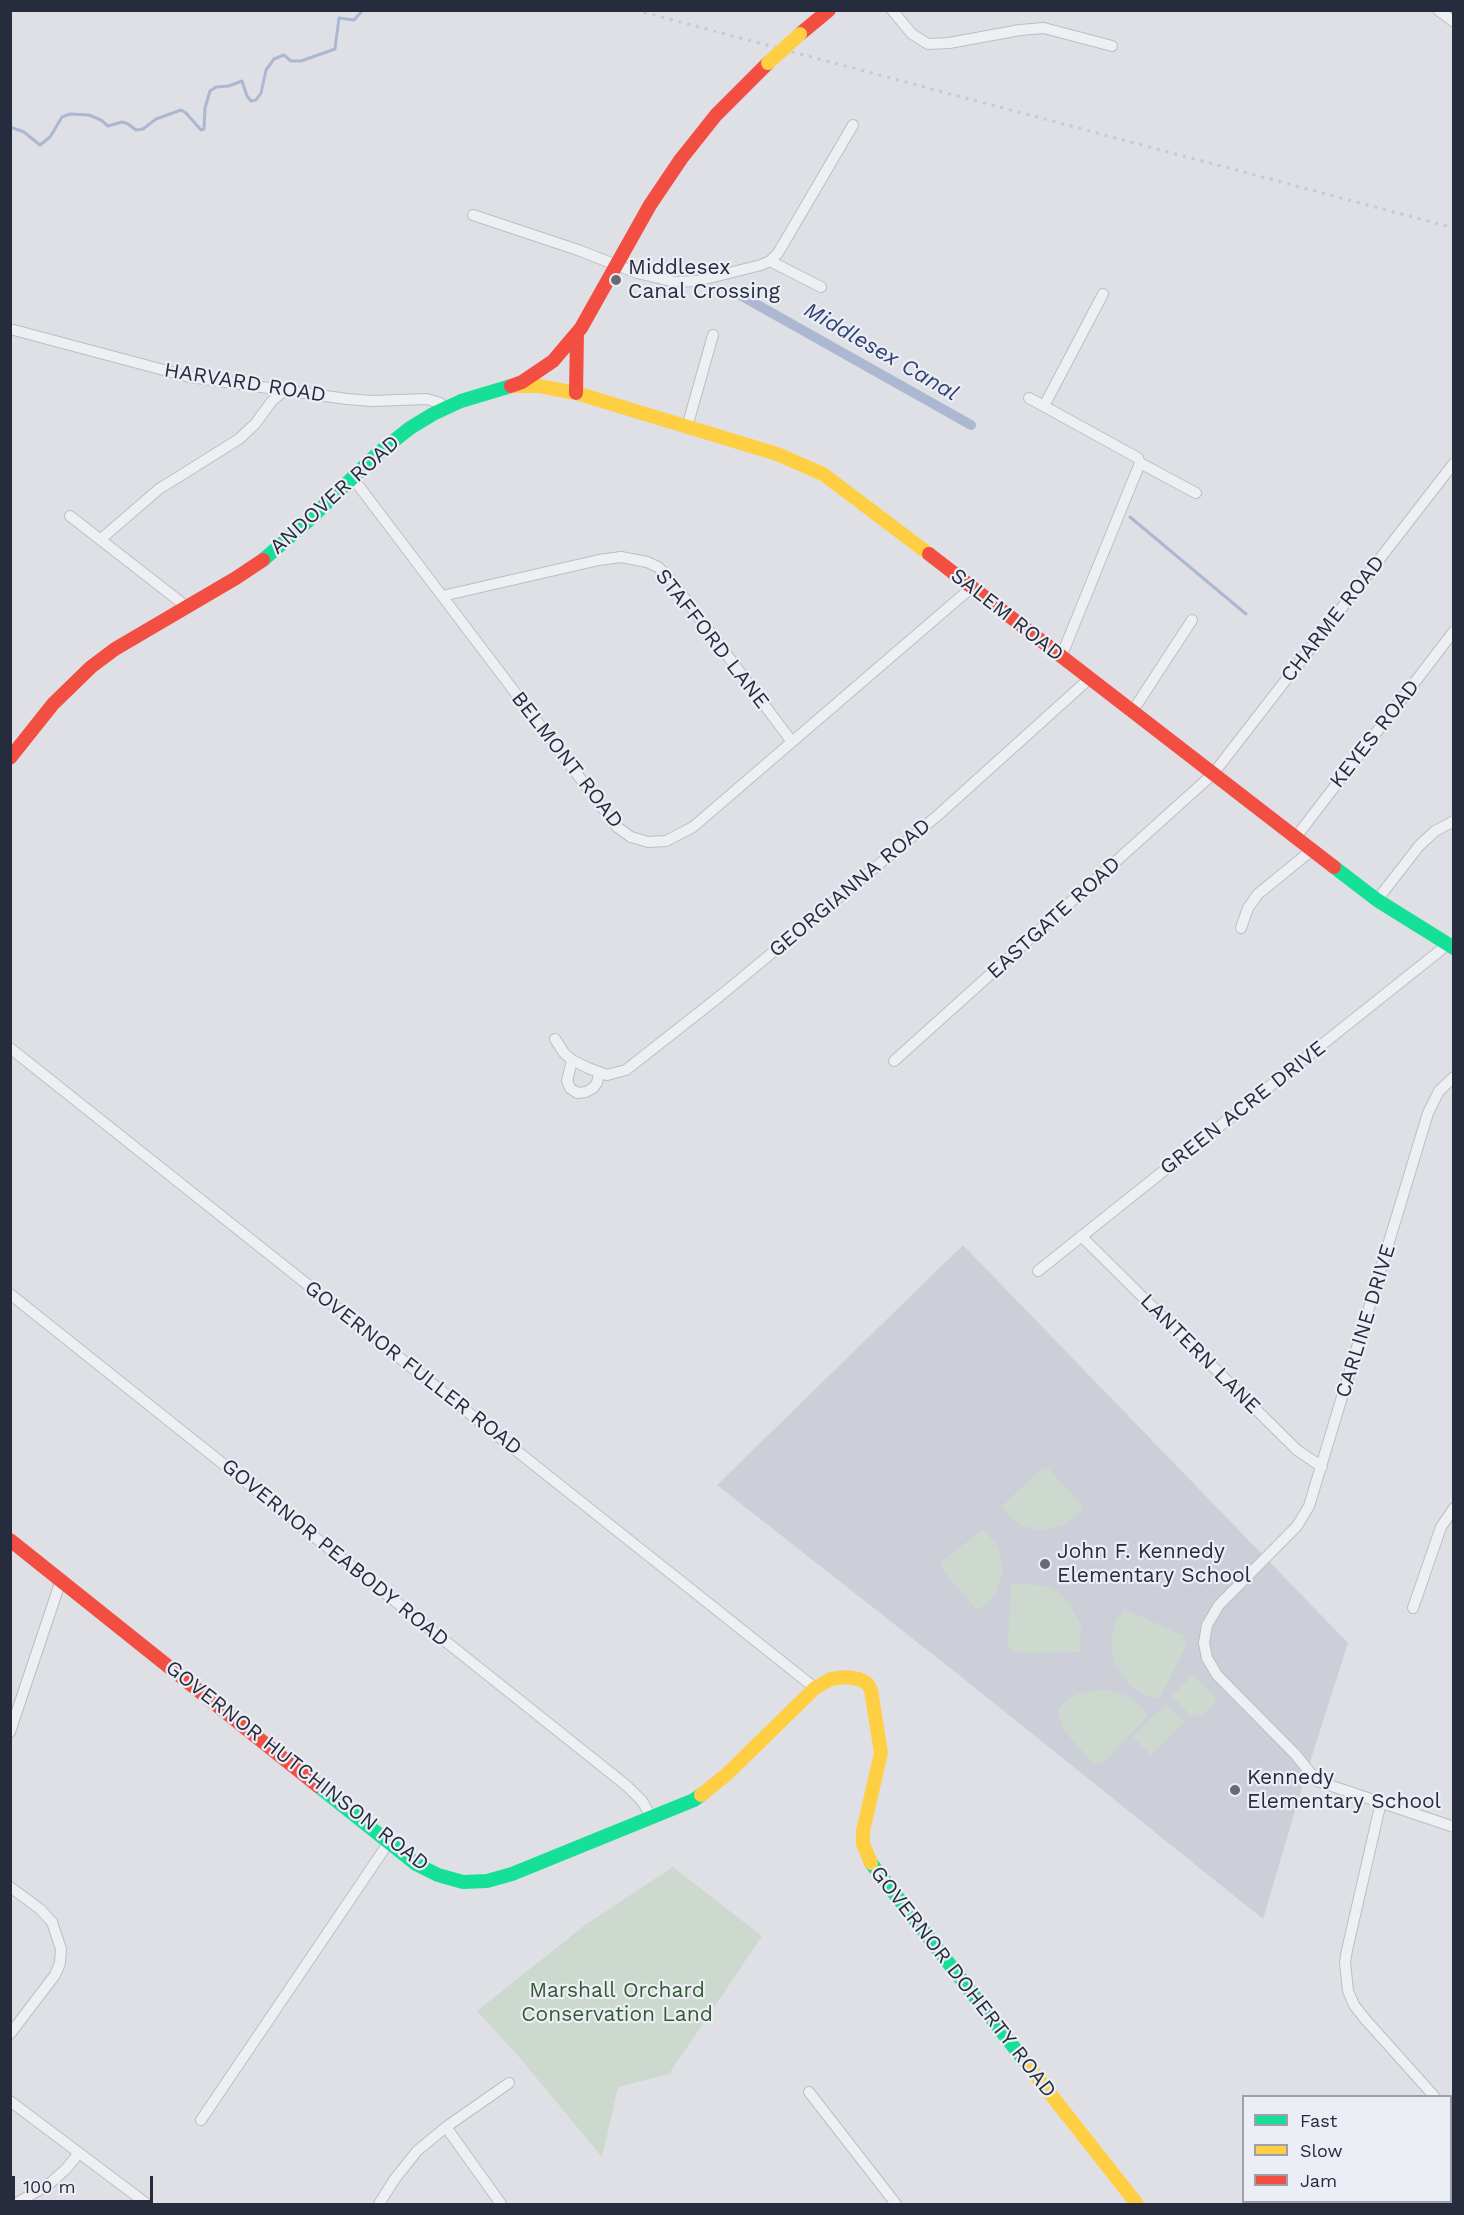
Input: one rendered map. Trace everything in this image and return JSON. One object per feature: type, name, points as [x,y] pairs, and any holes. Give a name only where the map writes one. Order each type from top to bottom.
[{"type":"main road","name":"ANDOVER ROAD","points":[[10,758],[62,693],[103,657],[267,557],[388,445],[422,421],[446,408],[473,397],[512,387],[530,378],[554,361],[577,333],[660,189],[692,143],[741,89],[829,10]]},
{"type":"main road","points":[[576,393],[577,333]]},
{"type":"main road","name":"SALEM ROAD","points":[[512,387],[539,386],[576,393],[783,456],[823,474],[1377,900],[1450,946]]},
{"type":"main road","points":[[10,740],[32,728]]},
{"type":"main road","name":"GOVERNOR HUTCHINSON ROAD","points":[[10,1540],[416,1864],[438,1875],[463,1882],[487,1881],[512,1874],[688,1803],[705,1793],[815,1688]]},
{"type":"main road","name":"GOVERNOR DOHERTY ROAD","points":[[815,1688],[831,1679],[846,1677],[859,1679],[867,1683],[871,1689],[881,1753],[863,1831],[863,1844],[872,1867],[1137,2205]]},
{"type":"street","points":[[892,10],[912,34],[928,44],[949,43],[1044,28],[1112,46]]},
{"type":"street","points":[[1438,10],[1454,22]]},
{"type":"street","points":[[473,215],[578,250],[615,266],[675,282],[690,282],[761,265],[778,254],[853,124]]},
{"type":"street","points":[[770,261],[821,287]]},
{"type":"street","points":[[1044,406],[1103,294]]},
{"type":"street","name":"HARVARD ROAD","points":[[10,329],[102,352],[180,375],[284,391],[372,401],[427,399],[440,403],[446,408]]},
{"type":"street","points":[[687,427],[713,335]]},
{"type":"street","points":[[101,539],[159,489],[239,439],[255,424],[272,401],[284,391]]},
{"type":"street","points":[[1029,398],[1138,458],[1140,464],[1061,657]]},
{"type":"street","name":"CHARME ROAD","points":[[1213,774],[1454,463]]},
{"type":"street","points":[[1140,464],[1196,494]]},
{"type":"street","name":"BELMONT ROAD","points":[[352,477],[610,820],[631,837],[648,842],[666,841],[705,818],[971,588]]},
{"type":"street","points":[[70,516],[187,607]]},
{"type":"street","name":"STAFFORD LANE","points":[[442,596],[598,560],[629,557],[647,562],[658,567],[671,580],[792,742]]},
{"type":"street","points":[[1132,712],[1192,620]]},
{"type":"street","name":"KEYES ROAD","points":[[1296,837],[1454,631]]},
{"type":"street","name":"GEORGIANNA ROAD","points":[[599,1073],[615,1074],[626,1071],[720,996],[937,816],[1089,679]]},
{"type":"street","name":"EASTGATE ROAD","points":[[894,1061],[1213,774]]},
{"type":"street","points":[[1377,900],[1419,846],[1435,831],[1454,821]]},
{"type":"street","points":[[1241,928],[1248,908],[1258,894],[1312,850]]},
{"type":"street","name":"GREEN ACRE DRIVE","points":[[1038,1270],[1450,946]]},
{"type":"street","points":[[555,1039],[564,1053],[572,1060],[599,1073],[597,1083],[593,1088],[577,1093],[570,1088],[567,1081],[572,1060]]},
{"type":"street","name":"GOVERNOR FULLER ROAD","points":[[10,1048],[815,1688]]},
{"type":"street","name":"CARLINE DRIVE","points":[[1454,1077],[1439,1090],[1428,1113],[1312,1499],[1303,1518],[1219,1605],[1209,1620],[1204,1643],[1208,1662],[1226,1685],[1296,1754],[1317,1781],[1454,1827]]},
{"type":"street","name":"LANTERN LANE","points":[[1081,1236],[1297,1450],[1322,1467]]},
{"type":"street","name":"GOVERNOR PEABODY ROAD","points":[[10,1294],[627,1786],[642,1801],[652,1818]]},
{"type":"street","points":[[1413,1608],[1441,1527],[1454,1508]]},
{"type":"street","points":[[10,1731],[61,1580]]},
{"type":"street","points":[[1381,1803],[1347,1950],[1345,1962],[1348,1991],[1354,2005],[1365,2019],[1432,2095]]},
{"type":"street","points":[[201,2120],[389,1842]]},
{"type":"street","points":[[10,1887],[40,1909],[52,1922],[61,1949],[60,1963],[55,1975],[10,2034]]},
{"type":"street","points":[[379,2205],[408,2161],[446,2127],[509,2083]]},
{"type":"street","points":[[809,2092],[896,2205]]},
{"type":"street","points":[[10,2101],[147,2205]]},
{"type":"street","points":[[446,2127],[501,2205]]},
{"type":"street","points":[[15,2205],[48,2185],[79,2153]]},
{"type":"shaded area","name":"John F. Kennedy Elementary School","points":[[963,1245],[1348,1643],[1263,1919],[959,1675],[717,1485]]},
{"type":"green space","points":[[1042,1468],[1049,1469],[1083,1507],[1065,1524],[1045,1530],[1021,1525],[1002,1506]]},
{"type":"green space","points":[[982,1530],[993,1540],[999,1550],[1003,1571],[996,1593],[989,1602],[977,1610],[941,1568],[942,1561]]},
{"type":"green space","points":[[1023,1583],[1048,1587],[1058,1592],[1070,1604],[1081,1626],[1080,1652],[1014,1653],[1008,1646],[1011,1585]]},
{"type":"green space","points":[[1124,1609],[1184,1636],[1187,1644],[1159,1699],[1144,1695],[1130,1686],[1115,1665],[1111,1649],[1112,1635],[1116,1621]]},
{"type":"green space","points":[[1193,1675],[1217,1700],[1203,1716],[1190,1715],[1172,1696]]},
{"type":"green space","points":[[1103,1689],[1128,1696],[1148,1715],[1102,1764],[1093,1763],[1065,1732],[1057,1712],[1066,1701],[1078,1694]]},
{"type":"green space","points":[[1166,1704],[1185,1722],[1151,1755],[1133,1737]]},
{"type":"green space","name":"Marshall Orchard Conservation Land","points":[[673,1867],[762,1936],[669,2074],[618,2087],[602,2157],[519,2057],[477,2011],[585,1925]]},
{"type":"waterway","points":[[10,127],[24,132],[40,145],[50,137],[62,117],[70,114],[89,115],[108,126],[122,122],[136,130],[143,129],[156,119],[181,110],[201,130],[204,129],[205,108],[210,91],[216,87],[229,86],[242,81],[247,96],[251,101],[256,100],[261,93],[266,70],[274,59],[284,55],[291,61],[301,61],[335,49],[339,18],[354,20],[363,10]]},
{"type":"waterway","name":"Middlesex Canal","points":[[740,295],[971,425]]},
{"type":"waterway","points":[[1130,517],[1246,614]]},
{"type":"railway","points":[[635,10],[1454,228]]},
{"type":"traffic: fast","points":[[263,560],[308,521],[376,455],[410,428],[461,401],[511,386]]},
{"type":"traffic: fast","points":[[1334,867],[1377,900],[1454,948]]},
{"type":"traffic: fast","points":[[318,1786],[416,1864],[438,1875],[463,1882],[487,1881],[512,1874],[694,1800],[701,1795]]},
{"type":"traffic: fast","points":[[871,1863],[1030,2068]]},
{"type":"traffic: slow","points":[[768,63],[800,34]]},
{"type":"traffic: slow","points":[[512,386],[539,386],[576,393],[777,454],[823,474],[929,554]]},
{"type":"traffic: slow","points":[[701,1795],[726,1775],[815,1688],[831,1679],[846,1677],[859,1679],[867,1683],[871,1690],[881,1753],[863,1831],[863,1844],[871,1863]]},
{"type":"traffic: slow","points":[[1030,2068],[1137,2204]]},
{"type":"traffic: jam","points":[[800,34],[829,10]]},
{"type":"traffic: jam","points":[[511,386],[522,382],[553,361],[581,328],[650,205],[681,159],[716,115],[768,63]]},
{"type":"traffic: jam","points":[[576,393],[577,333]]},
{"type":"traffic: jam","points":[[929,554],[1334,867]]},
{"type":"traffic: jam","points":[[10,758],[53,704],[91,667],[115,649],[263,560]]},
{"type":"traffic: jam","points":[[10,1540],[318,1786]]},
{"type":"place","name":"Middlesex Canal Crossing","points":[[616,280]]},
{"type":"place","name":"John F. Kennedy Elementary School","points":[[1045,1564]]},
{"type":"place","name":"Kennedy Elementary School","points":[[1235,1790]]}]
